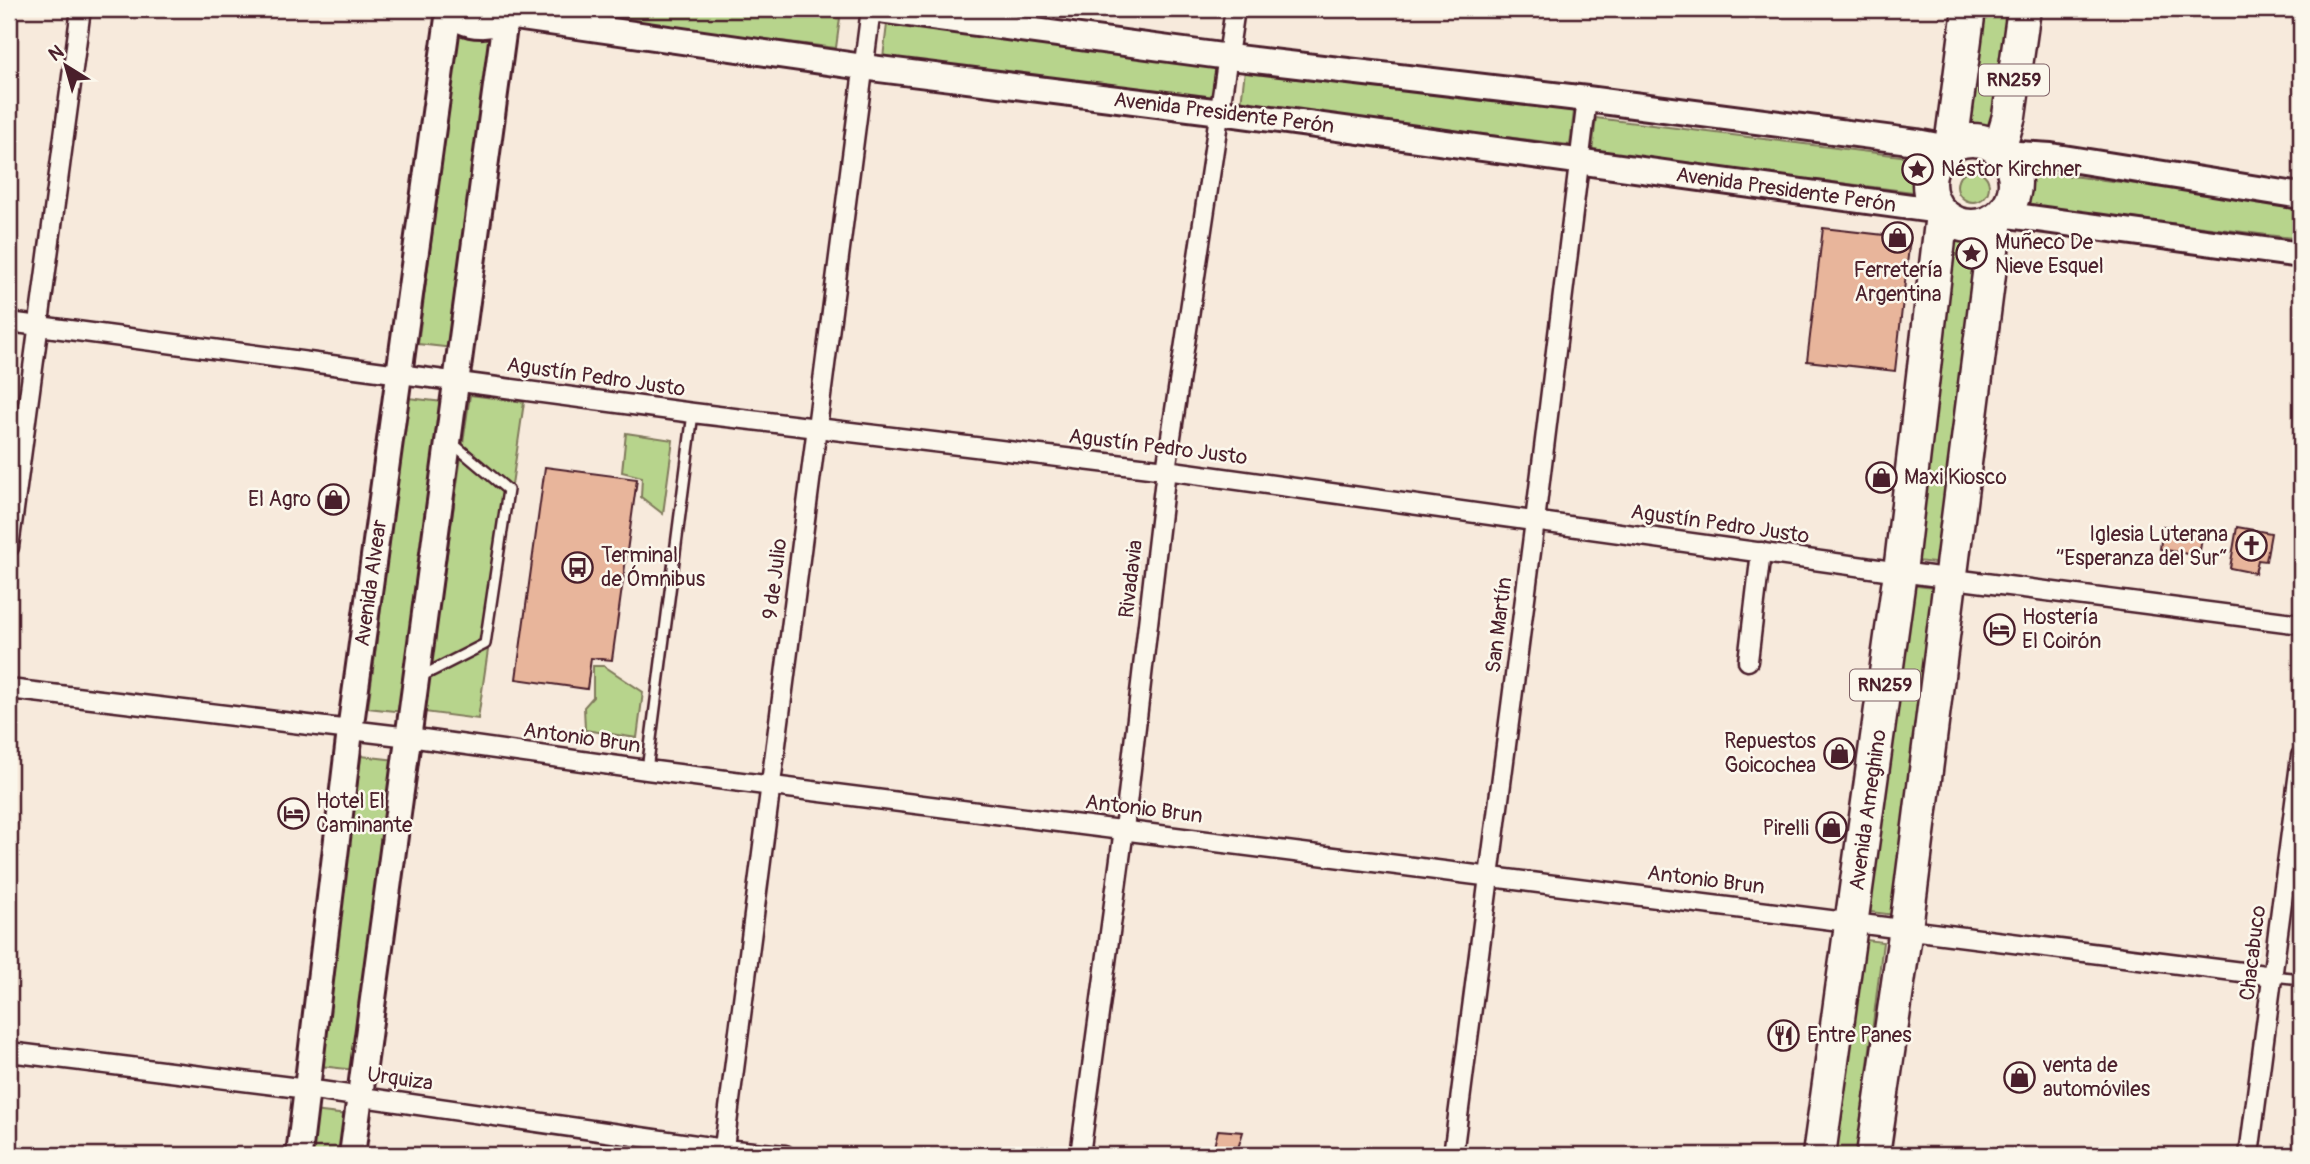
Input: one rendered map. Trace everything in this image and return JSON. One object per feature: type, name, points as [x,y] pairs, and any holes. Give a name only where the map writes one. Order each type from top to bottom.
[{"type":"highway","name":"RN259","points":[[1941,213],[1930,195],[1929,182],[1931,169],[1938,157],[1950,147],[1969,9]]},
{"type":"highway","name":"RN259","points":[[1873,1155],[1906,928],[1999,217],[2014,195],[2015,180],[2011,165],[2001,152],[2009,116],[2024,9]]},
{"type":"highway","points":[[1950,147],[1962,142],[1977,141],[1991,144],[2001,152]]},
{"type":"highway","points":[[1941,213],[1957,224],[1971,226],[1984,225],[1999,217]]},
{"type":"highway","name":"Avenida Ameghino","points":[[1819,1155],[1900,572],[1941,213]]},
{"type":"main road","points":[[871,9],[1229,57],[1587,99],[1950,147]]},
{"type":"main road","name":"Avenida Presidente Perón","points":[[448,10],[461,21],[471,25],[493,24],[509,14],[863,66],[1581,160],[1941,213]]},
{"type":"main road","name":"Avenida Alvear","points":[[299,1155],[350,731],[448,10]]},
{"type":"main road","points":[[352,1155],[456,381],[509,14]]},
{"type":"main road","points":[[2001,152],[2050,156],[2301,196]]},
{"type":"main road","points":[[1999,217],[2301,255]]},
{"type":"street","points":[[9,547],[81,9]]},
{"type":"street","name":"9 de Julio","points":[[724,1152],[871,9]]},
{"type":"street","name":"Rivadavia","points":[[1080,1155],[1124,829],[1166,470],[1235,9]]},
{"type":"street","name":"San Martín","points":[[1453,1155],[1587,99]]},
{"type":"street","name":"Agustín Pedro Justo","points":[[9,321],[693,413],[1166,470],[1900,572],[2301,624]]},
{"type":"street","points":[[1748,661],[1761,552]]},
{"type":"street","name":"Antonio Brun","points":[[9,689],[409,737],[647,770],[2273,976]]},
{"type":"street","name":"Chacabuco","points":[[2249,1155],[2301,756]]},
{"type":"street","name":"Urquiza","points":[[9,1052],[360,1096],[724,1152],[785,1155]]},
{"type":"lane","points":[[647,770],[693,413]]},
{"type":"lane","points":[[417,678],[485,644],[508,490],[449,440]]},
{"type":"lane","points":[[2273,976],[2301,979]]},
{"type":"green space","points":[[528,9],[772,9],[840,18],[836,48]]},
{"type":"green space","points":[[1984,9],[2010,9],[1995,134],[1970,131]]},
{"type":"green space","points":[[887,24],[1216,65],[1212,99],[883,58]]},
{"type":"green space","points":[[458,34],[493,38],[453,348],[418,344]]},
{"type":"green space","points":[[1245,70],[1574,111],[1570,145],[1241,104]]},
{"type":"green space","points":[[1596,118],[1925,159],[1921,193],[1592,152]]},
{"type":"green space","points":[[1973,170],[1984,175],[1989,186],[1984,197],[1973,202],[1962,197],[1957,186],[1962,175]]},
{"type":"green space","points":[[2030,171],[2301,204],[2301,239],[2025,205]]},
{"type":"green space","points":[[1956,234],[1981,237],[1942,564],[1917,561]]},
{"type":"green space","points":[[470,395],[524,402],[478,719],[424,712]]},
{"type":"green space","points":[[408,398],[443,402],[403,712],[368,708]]},
{"type":"green space","points":[[626,433],[673,440],[663,514],[641,497],[642,477],[622,472]]},
{"type":"green space","points":[[1909,585],[1934,588],[1895,915],[1870,912]]},
{"type":"green space","points":[[593,666],[604,666],[643,692],[637,738],[585,730],[584,707],[593,697]]},
{"type":"green space","points":[[361,756],[396,760],[355,1070],[321,1066]]},
{"type":"green space","points":[[1858,939],[1883,942],[1857,1155],[1832,1155]]},
{"type":"green space","points":[[313,1111],[347,1115],[342,1155],[307,1155]]},
{"type":"building","points":[[1823,228],[1910,238],[1895,371],[1807,361]]},
{"type":"building","name":"Terminal de Ómnibus","points":[[545,467],[637,479],[612,660],[591,658],[587,689],[516,679]]},
{"type":"building","points":[[2163,526],[2203,532],[2199,556],[2160,549]]},
{"type":"building","name":"Iglesia Luterana ”Esperanza del Sur“","points":[[2237,527],[2271,533],[2266,561],[2258,560],[2255,573],[2230,568]]},
{"type":"building","points":[[1218,1130],[1243,1132],[1236,1155],[1212,1155]]},
{"type":"place","name":"Néstor Kirchner","points":[[1918,169]]},
{"type":"place","name":"Ferretería Argentina","points":[[1898,238]]},
{"type":"place","name":"Muñeco De Nieve Esquel","points":[[1972,254]]},
{"type":"place","name":"Maxi Kiosco","points":[[1881,477]]},
{"type":"place","name":"El Agro","points":[[334,499]]},
{"type":"place","name":"Iglesia Luterana ”Esperanza del Sur“","points":[[2251,546]]},
{"type":"place","name":"Terminal de Ómnibus","points":[[578,567]]},
{"type":"place","name":"Hostería El Coirón","points":[[1999,629]]},
{"type":"place","name":"Repuestos Goicochea","points":[[1839,753]]},
{"type":"place","name":"Hotel El Caminante","points":[[293,813]]},
{"type":"place","name":"Pirelli","points":[[1832,828]]},
{"type":"place","name":"Entre Panes","points":[[1784,1035]]},
{"type":"place","name":"venta de automóviles","points":[[2020,1077]]}]
